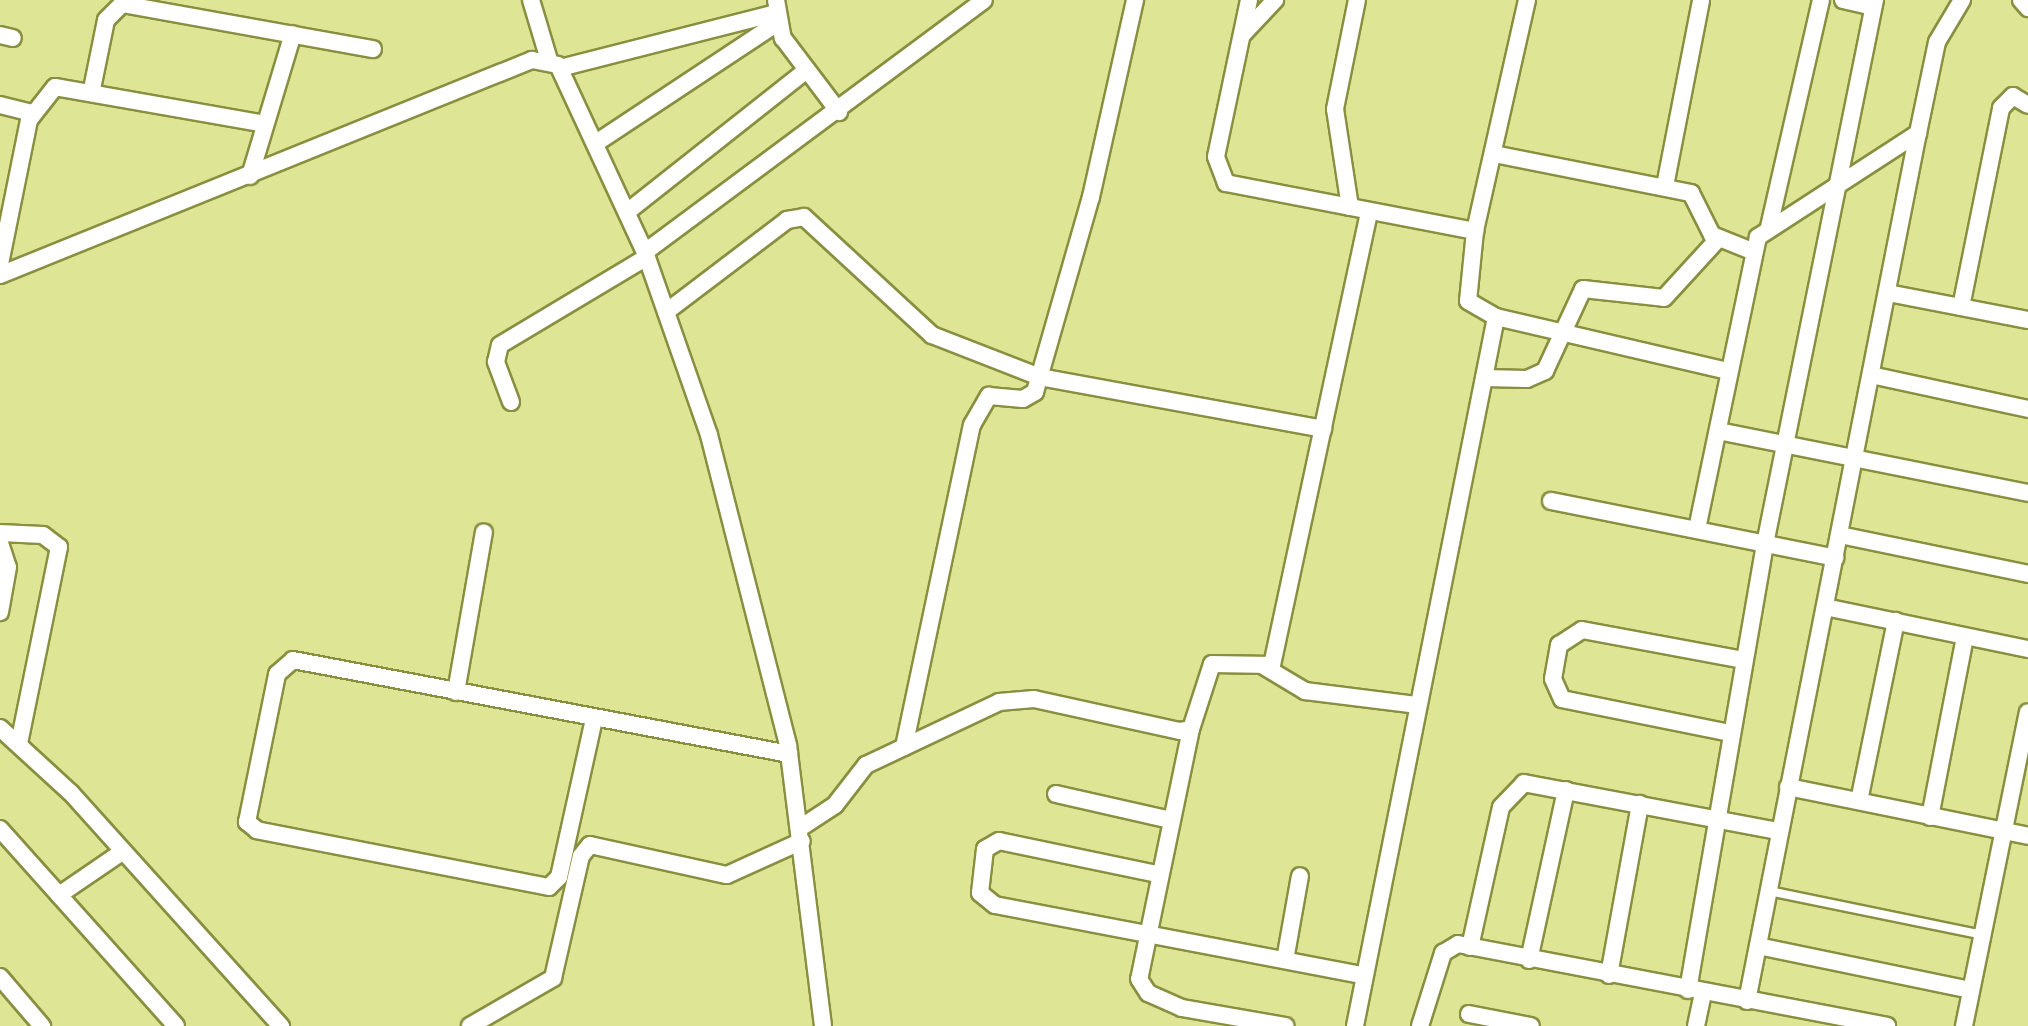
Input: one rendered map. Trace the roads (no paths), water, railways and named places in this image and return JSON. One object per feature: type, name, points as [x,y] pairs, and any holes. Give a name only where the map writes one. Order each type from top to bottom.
[{"type":"street","points":[[531,0],[555,64],[596,143],[646,254],[709,435],[789,754],[823,1026]]},
{"type":"street","points":[[511,402],[496,362],[500,345],[646,254],[839,112],[984,0]]},
{"type":"street","points":[[904,747],[978,409],[995,394],[1027,398],[1040,377],[1091,197],[1135,0]]},
{"type":"street","points":[[1249,0],[1218,174],[1236,188],[1475,231]]},
{"type":"street","points":[[1242,35],[1275,0]]},
{"type":"street","points":[[1350,207],[1335,109],[1357,0]]},
{"type":"street","points":[[1527,0],[1475,231],[1465,289],[1468,301],[1496,317],[1728,371]]},
{"type":"street","points":[[1665,186],[1701,0]]},
{"type":"street","points":[[1697,529],[1752,251],[1769,227],[1821,0]]},
{"type":"street","points":[[1696,1026],[1696,992],[1730,733],[1834,190],[1874,4],[1843,0]]},
{"type":"street","points":[[1747,1001],[1937,42],[1962,0]]},
{"type":"street","points":[[2021,0],[2028,8]]},
{"type":"street","points":[[92,89],[106,20],[122,4],[373,49]]},
{"type":"street","points":[[0,275],[532,60],[555,64],[776,12]]},
{"type":"street","points":[[776,12],[807,70],[839,112]]},
{"type":"street","points":[[596,143],[776,12]]},
{"type":"street","points":[[250,176],[293,34]]},
{"type":"street","points":[[627,212],[807,70]]},
{"type":"street","points":[[0,264],[7,166],[32,113],[55,87],[92,89],[265,124]]},
{"type":"street","points":[[1961,307],[2001,108],[2013,96],[2028,105]]},
{"type":"street","points":[[0,105],[32,113]]},
{"type":"street","points":[[1769,227],[1834,190],[1918,133]]},
{"type":"street","points":[[1494,154],[1665,186],[1698,199],[1718,239],[1752,251]]},
{"type":"street","points":[[1265,667],[1276,656],[1369,211]]},
{"type":"street","points":[[666,312],[787,220],[804,217],[909,322],[1040,377],[1323,429]]},
{"type":"street","points":[[1484,378],[1537,377],[1553,363],[1562,334],[1583,289],[1664,298],[1718,239]]},
{"type":"street","points":[[1888,293],[2028,320]]},
{"type":"street","points":[[1355,1026],[1496,317]]},
{"type":"street","points":[[1871,375],[2028,409]]},
{"type":"street","points":[[1718,431],[2028,493]]},
{"type":"street","points":[[1551,501],[1835,558]]},
{"type":"street","points":[[456,692],[484,532]]},
{"type":"street","points":[[0,533],[43,535],[59,547],[19,743]]},
{"type":"street","points":[[1840,535],[2028,574]]},
{"type":"street","points":[[0,543],[3,579],[0,612]]},
{"type":"street","points":[[1825,607],[2028,649]]},
{"type":"street","points":[[1859,801],[1896,621]]},
{"type":"street","points":[[1730,733],[1562,699],[1553,679],[1559,645],[1563,636],[1582,630],[1744,660]]},
{"type":"street","points":[[1930,817],[1965,637]]},
{"type":"street","points":[[594,719],[559,877],[549,887],[247,822],[285,661],[789,754]]},
{"type":"street","points":[[1285,1026],[1182,1008],[1148,993],[1139,979],[1143,934],[1191,729],[1212,664],[1265,667],[1305,691],[1418,705]]},
{"type":"street","points":[[470,1026],[553,978],[581,856],[590,845],[727,875],[801,834],[835,805],[866,765],[1021,698],[1191,729]]},
{"type":"street","points":[[1964,1026],[2028,712]]},
{"type":"street","points":[[0,728],[19,743],[122,852],[281,1026]]},
{"type":"street","points":[[1470,947],[1511,791],[1524,783],[1779,831]]},
{"type":"street","points":[[1788,787],[2028,836]]},
{"type":"street","points":[[1529,960],[1566,790]]},
{"type":"street","points":[[1056,794],[1170,820]]},
{"type":"street","points":[[1609,975],[1640,804]]},
{"type":"street","points":[[0,829],[176,1026]]},
{"type":"street","points":[[1157,874],[999,841],[982,860],[986,902],[1363,975]]},
{"type":"street","points":[[59,895],[122,852]]},
{"type":"street","points":[[1285,960],[1300,876]]},
{"type":"street","points":[[1420,1026],[1443,953],[1452,945],[1887,1026]]},
{"type":"street","points":[[1758,946],[1971,990]]},
{"type":"street","points":[[0,977],[42,1026]]},
{"type":"street","points":[[1178,1026],[1182,1008]]},
{"type":"street","points":[[1469,1014],[1531,1026]]},
{"type":"lane","points":[[1768,890],[1983,935]]}]
